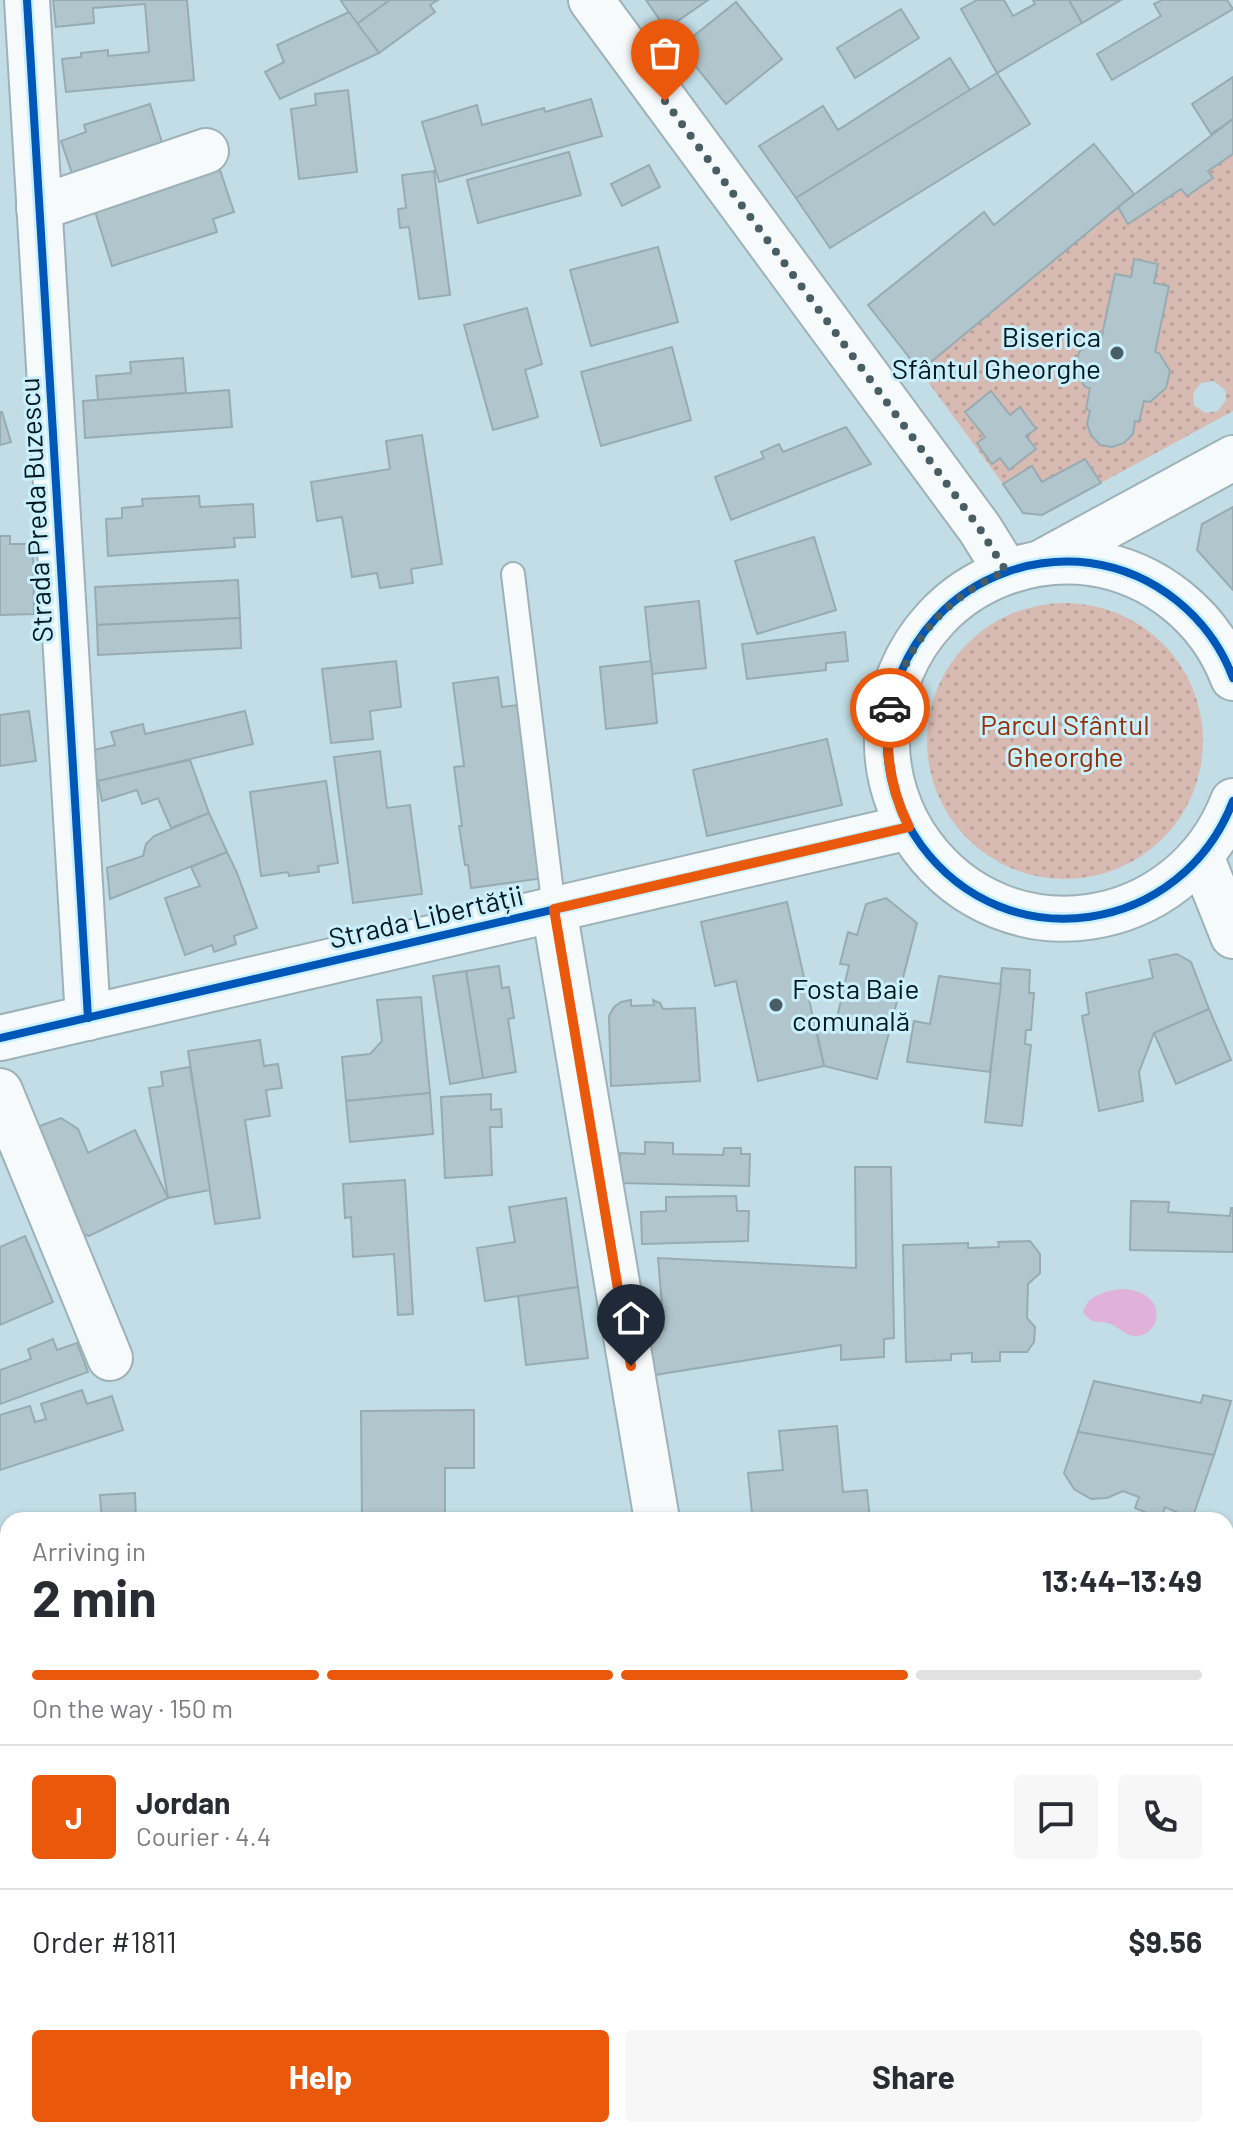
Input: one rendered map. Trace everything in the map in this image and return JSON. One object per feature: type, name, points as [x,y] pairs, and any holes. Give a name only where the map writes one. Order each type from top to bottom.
[{"type":"street","name":"Strada Preda Buzescu","points":[[27,0],[88,1018]]},
{"type":"street","points":[[591,0],[980,529],[1023,567],[1065,561],[1101,565],[1125,571],[1158,587],[1205,628],[1219,648],[1233,678]]},
{"type":"street","points":[[39,208],[206,151]]},
{"type":"street","points":[[1215,852],[1165,888],[1133,906],[1097,916],[1048,919],[1000,907],[957,883],[931,858],[909,827],[895,794],[888,757],[888,720],[896,684],[918,640],[942,612],[971,589],[1023,567],[1233,458]]},
{"type":"street","points":[[1233,801],[1215,852],[1233,936]]},
{"type":"street","name":"Strada Libertății","points":[[0,1038],[909,827]]},
{"type":"street","points":[[554,909],[656,1512]]},
{"type":"street","points":[[0,1091],[110,1358]]},
{"type":"lane","points":[[513,574],[554,909]]},
{"type":"green space","points":[[1233,154],[1233,411],[1101,483],[1085,459],[1042,482],[1032,466],[1003,484],[920,371],[1118,207],[1128,223],[1181,189],[1187,196],[1212,178],[1208,171]],"holes":[[[1134,259],[1158,264],[1154,283],[1169,286],[1155,352],[1170,371],[1166,388],[1150,402],[1144,401],[1139,421],[1135,421],[1127,440],[1113,446],[1099,443],[1089,432],[1090,411],[1086,409],[1090,388],[1075,370],[1079,352],[1095,339],[1101,340],[1115,274],[1131,277]],[[1214,381],[1225,390],[1226,400],[1218,411],[1205,413],[1194,405],[1193,393],[1201,383]],[[991,392],[1010,415],[1021,408],[1036,428],[1026,436],[1036,449],[1009,470],[1000,458],[992,463],[977,444],[985,437],[965,412]]]},
{"type":"green space","name":"Parcul Sfântul Gheorghe","points":[[1065,603],[1092,606],[1118,614],[1142,626],[1162,644],[1180,664],[1192,688],[1200,714],[1203,741],[1200,768],[1192,794],[1180,818],[1162,838],[1142,856],[1118,868],[1092,876],[1065,879],[1038,876],[1012,868],[988,856],[968,838],[950,818],[938,794],[930,768],[927,741],[930,714],[938,688],[950,664],[968,644],[988,626],[1012,614],[1038,606]]},
{"type":"shaded area","points":[[1121,1289],[1148,1297],[1155,1305],[1155,1323],[1143,1335],[1125,1333],[1111,1324],[1092,1320],[1083,1312],[1093,1298]]},
{"type":"building","points":[[53,0],[187,0],[194,80],[66,92],[62,59],[108,50],[108,56],[149,52],[145,4],[93,8],[94,23],[56,27]]},
{"type":"building","points":[[343,0],[390,0],[357,24]]},
{"type":"building","points":[[390,0],[438,0],[430,5],[435,12],[379,53],[357,24]]},
{"type":"building","points":[[646,0],[708,0],[666,29]]},
{"type":"building","points":[[977,0],[1004,0],[1013,16],[1035,4],[1033,0],[1069,0],[1082,23],[997,73],[961,9]]},
{"type":"building","points":[[1069,0],[1121,0],[1082,23]]},
{"type":"building","points":[[1162,0],[1227,0],[1233,9],[1112,80],[1097,54],[1161,16],[1154,4]]},
{"type":"building","points":[[736,2],[782,59],[726,104],[680,47]]},
{"type":"building","points":[[901,9],[919,38],[855,78],[837,48]]},
{"type":"building","points":[[349,12],[379,53],[280,99],[265,72],[284,62],[277,45]]},
{"type":"building","points":[[950,58],[970,90],[796,198],[759,146],[823,106],[838,130]]},
{"type":"building","points":[[997,73],[1030,124],[830,248],[796,198]]},
{"type":"building","points":[[1233,77],[1233,119],[1211,134],[1192,104]]},
{"type":"building","points":[[348,90],[357,172],[299,179],[291,109],[316,105],[315,94]]},
{"type":"building","points":[[591,99],[602,136],[439,182],[422,122],[477,105],[482,125]]},
{"type":"building","points":[[150,104],[165,152],[75,182],[61,141],[86,132],[84,125]]},
{"type":"building","points":[[1233,119],[1233,154],[1208,171],[1213,178],[1187,196],[1181,189],[1128,224],[1118,207]]},
{"type":"building","points":[[1094,144],[1134,194],[920,371],[868,305],[984,212],[994,225]]},
{"type":"building","points":[[569,152],[581,195],[478,223],[467,180]]},
{"type":"building","points":[[218,164],[234,212],[213,219],[217,232],[112,266],[93,205]]},
{"type":"building","points":[[649,165],[660,187],[622,206],[611,184]]},
{"type":"building","points":[[434,171],[450,295],[419,299],[409,227],[400,228],[398,209],[406,208],[402,175]]},
{"type":"building","points":[[658,247],[678,322],[591,346],[570,270]]},
{"type":"building","name":"Biserica Sfântul Gheorghe","points":[[1134,259],[1158,264],[1154,283],[1169,286],[1155,352],[1159,353],[1170,371],[1166,388],[1150,402],[1144,401],[1133,434],[1124,443],[1112,447],[1100,445],[1091,435],[1087,424],[1090,411],[1086,409],[1090,388],[1085,387],[1075,370],[1079,352],[1095,339],[1101,340],[1115,274],[1131,277]]},
{"type":"building","points":[[527,308],[542,364],[525,370],[538,417],[493,430],[464,325]]},
{"type":"building","points":[[672,347],[691,420],[601,446],[581,372]]},
{"type":"building","points":[[183,358],[186,393],[98,400],[96,376],[131,373],[130,362]]},
{"type":"building","points":[[229,390],[232,427],[85,438],[83,401]]},
{"type":"building","points":[[991,391],[1010,415],[1020,407],[1036,429],[1026,436],[1036,449],[1009,470],[1000,458],[992,464],[977,443],[985,437],[965,412]]},
{"type":"building","points":[[0,412],[11,442],[0,445]]},
{"type":"building","points":[[846,427],[871,464],[731,520],[715,477],[764,458],[761,452],[779,444],[783,452]]},
{"type":"building","points":[[422,435],[442,564],[411,569],[413,583],[380,588],[377,573],[352,577],[342,517],[317,521],[311,482],[390,469],[386,441]]},
{"type":"building","points":[[1085,459],[1101,483],[1042,515],[1023,513],[1003,484],[1032,466],[1042,482]]},
{"type":"building","points":[[199,496],[200,507],[253,504],[255,537],[234,538],[235,547],[108,556],[106,519],[122,518],[122,508],[143,506],[142,499]]},
{"type":"building","points":[[1233,507],[1233,590],[1197,550],[1202,524]]},
{"type":"building","points":[[0,536],[10,536],[10,544],[33,544],[34,614],[0,615]]},
{"type":"building","points":[[814,537],[836,610],[757,634],[735,561]]},
{"type":"building","points":[[238,580],[240,618],[97,625],[95,587]]},
{"type":"building","points":[[699,601],[706,668],[652,674],[645,607]]},
{"type":"building","points":[[240,618],[241,648],[98,655],[97,625]]},
{"type":"building","points":[[845,632],[848,661],[826,663],[826,670],[747,679],[742,644]]},
{"type":"building","points":[[396,661],[401,707],[370,711],[373,739],[331,743],[322,669]]},
{"type":"building","points":[[651,661],[657,723],[606,729],[600,667]]},
{"type":"building","points":[[498,677],[502,707],[517,705],[544,878],[471,888],[459,826],[462,826],[454,767],[464,766],[453,683]]},
{"type":"building","points":[[29,711],[36,761],[0,766],[0,715]]},
{"type":"building","points":[[245,711],[253,744],[98,781],[90,751],[115,745],[111,732],[143,724],[145,734]]},
{"type":"building","points":[[827,739],[842,805],[707,836],[693,770]]},
{"type":"building","points":[[380,751],[387,808],[410,805],[422,894],[353,903],[334,757]]},
{"type":"building","points":[[190,760],[209,813],[171,828],[158,798],[142,804],[137,790],[102,801],[98,781]]},
{"type":"building","points":[[326,781],[338,863],[318,866],[319,872],[261,876],[250,792]]},
{"type":"building","points":[[209,813],[227,852],[110,899],[107,868],[143,856],[146,844],[154,836]]},
{"type":"building","points":[[227,852],[257,928],[234,936],[236,944],[214,952],[212,945],[185,955],[165,898],[200,886],[191,867]]},
{"type":"building","points":[[886,898],[917,923],[877,1079],[824,1066],[815,1025],[834,1031],[849,965],[840,964],[848,932],[857,935],[866,904]]},
{"type":"building","name":"Fosta Baie comunală","points":[[787,902],[824,1066],[758,1081],[736,981],[715,986],[701,922]]},
{"type":"building","points":[[1177,954],[1191,962],[1209,1009],[1154,1033],[1139,1072],[1143,1101],[1099,1111],[1082,1016],[1089,1014],[1086,993],[1153,978],[1149,960]]},
{"type":"building","points":[[499,966],[502,988],[509,987],[514,1018],[508,1019],[516,1072],[483,1078],[466,971]]},
{"type":"building","points":[[1002,968],[1030,970],[1029,993],[1034,993],[1031,1030],[1026,1030],[1025,1044],[1031,1045],[1022,1126],[985,1122]]},
{"type":"building","points":[[466,971],[483,1078],[450,1084],[433,976]]},
{"type":"building","points":[[939,976],[1001,984],[990,1072],[907,1062],[914,1021],[930,1024]]},
{"type":"building","points":[[421,997],[430,1093],[346,1101],[342,1057],[370,1054],[382,1041],[377,1000]]},
{"type":"building","points":[[631,1000],[631,1006],[654,1005],[653,1000],[660,1003],[663,1009],[695,1008],[700,1081],[611,1086],[609,1016],[614,1007]]},
{"type":"building","points":[[1209,1009],[1231,1060],[1176,1084],[1154,1033]]},
{"type":"building","points":[[260,1040],[264,1066],[278,1064],[282,1088],[266,1090],[270,1116],[245,1120],[260,1218],[215,1224],[188,1051]]},
{"type":"building","points":[[190,1067],[210,1190],[168,1198],[149,1088],[163,1086],[161,1072]]},
{"type":"building","points":[[430,1093],[433,1134],[350,1142],[346,1101]]},
{"type":"building","points":[[491,1094],[491,1110],[501,1109],[502,1127],[490,1127],[492,1175],[445,1178],[441,1097]]},
{"type":"building","points":[[61,1118],[78,1129],[88,1153],[135,1130],[168,1198],[89,1236],[68,1231],[26,1131]]},
{"type":"building","points":[[645,1142],[673,1143],[673,1154],[723,1155],[724,1148],[741,1148],[741,1154],[750,1154],[749,1186],[620,1183],[620,1153],[645,1154]]},
{"type":"building","points":[[855,1167],[891,1167],[894,1338],[884,1339],[884,1357],[841,1360],[841,1345],[642,1377],[636,1334],[664,1329],[658,1258],[856,1268]]},
{"type":"building","points":[[405,1180],[413,1314],[398,1315],[394,1254],[353,1257],[351,1217],[345,1218],[343,1184]]},
{"type":"building","points":[[736,1196],[737,1211],[749,1211],[748,1241],[642,1244],[641,1212],[666,1211],[666,1197]]},
{"type":"building","points":[[566,1198],[578,1287],[485,1301],[477,1248],[515,1242],[509,1207]]},
{"type":"building","points":[[1131,1201],[1169,1202],[1168,1212],[1230,1216],[1233,1208],[1233,1252],[1130,1250]]},
{"type":"building","points":[[25,1236],[53,1302],[0,1325],[0,1247]]},
{"type":"building","points":[[1030,1241],[1040,1254],[1040,1273],[1028,1284],[1027,1318],[1035,1327],[1034,1342],[1027,1352],[1000,1352],[1000,1361],[972,1362],[972,1353],[951,1354],[951,1360],[906,1362],[903,1245],[968,1243],[968,1248],[999,1247],[998,1242]]},
{"type":"building","points":[[578,1287],[588,1358],[526,1365],[518,1296]]},
{"type":"building","points":[[53,1339],[57,1350],[77,1343],[88,1372],[0,1404],[0,1370],[31,1359],[28,1349]]},
{"type":"building","points":[[1094,1381],[1201,1403],[1203,1395],[1231,1401],[1214,1455],[1078,1432]]},
{"type":"building","points":[[82,1390],[87,1404],[112,1396],[123,1430],[0,1470],[0,1415],[30,1406],[35,1422],[46,1419],[41,1404]]},
{"type":"building","points":[[474,1410],[474,1468],[445,1468],[445,1512],[362,1512],[361,1411]]},
{"type":"building","points":[[837,1426],[843,1492],[867,1490],[869,1512],[752,1512],[748,1473],[783,1470],[779,1431]]},
{"type":"building","points":[[1078,1432],[1214,1455],[1194,1512],[1176,1512],[1165,1507],[1163,1512],[1144,1512],[1135,1508],[1139,1497],[1123,1491],[1107,1498],[1091,1499],[1074,1489],[1064,1473]]},
{"type":"building","points":[[135,1493],[136,1512],[101,1512],[100,1495]]},
{"type":"cycle path","points":[[27,0],[88,1018]]},
{"type":"cycle path","points":[[1233,678],[1223,656],[1195,617],[1158,587],[1137,576],[1090,563],[1027,566],[987,580],[968,591],[951,603],[925,630],[908,658],[895,689],[887,738],[895,794],[906,821],[921,845],[957,882],[999,906],[1044,918],[1090,917],[1135,904],[1175,880],[1208,846],[1233,801]]},
{"type":"cycle path","points":[[0,1038],[909,827]]},
{"type":"way so far","points":[[665,101],[980,529],[1006,571],[961,596],[934,620],[906,661],[890,708]]},
{"type":"place","name":"Biserica Sfântul Gheorghe","points":[[1117,353]]},
{"type":"place","name":"Fosta Baie comunală","points":[[776,1005]]},
{"type":"route","points":[[631,1366],[554,909],[909,827],[899,805],[890,769],[887,732],[890,708]]}]
